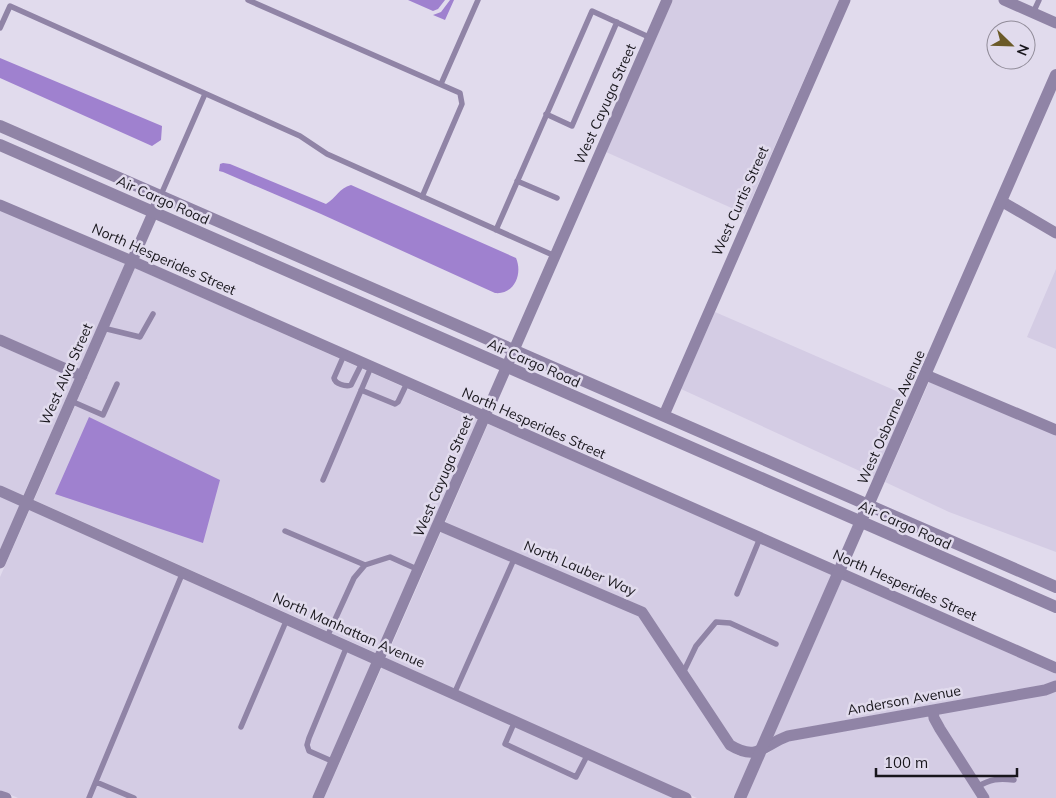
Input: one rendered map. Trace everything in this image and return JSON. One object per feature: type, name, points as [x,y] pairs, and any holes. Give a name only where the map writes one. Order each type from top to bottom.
[{"type":"street","name":"West Cayuga Street","points":[[318,798],[667,0]]},
{"type":"street","name":"West Curtis Street","points":[[664,415],[845,0]]},
{"type":"street","points":[[1004,0],[1056,22]]},
{"type":"street","name":"West Osborne Avenue","points":[[740,798],[1056,76]]},
{"type":"street","name":"Air Cargo Road","points":[[0,126],[1056,587]]},
{"type":"street","name":"Air Cargo Road","points":[[0,145],[1056,607]]},
{"type":"street","name":"West Alva Street","points":[[0,563],[160,197]]},
{"type":"street","points":[[1001,201],[1056,233]]},
{"type":"street","name":"North Hesperides Street","points":[[0,205],[132,261],[1056,668]]},
{"type":"street","points":[[0,340],[82,376]]},
{"type":"street","points":[[926,375],[1056,430]]},
{"type":"street","name":"North Manhattan Avenue","points":[[0,491],[686,798]]},
{"type":"street","name":"North Lauber Way","points":[[438,525],[642,612],[730,746],[742,752],[760,752]]},
{"type":"street","name":"Anderson Avenue","points":[[760,752],[778,739],[788,736],[1044,690],[1056,686]]},
{"type":"street","points":[[933,710],[934,718],[940,729],[984,798]]},
{"type":"street","points":[[0,796],[6,798]]},
{"type":"lane","points":[[248,0],[460,93],[462,104],[422,197]]},
{"type":"lane","points":[[441,84],[478,0]]},
{"type":"lane","points":[[1033,13],[1039,0]]},
{"type":"lane","points":[[0,28],[10,6],[300,136],[327,154],[554,256]]},
{"type":"lane","points":[[496,230],[592,11],[651,38]]},
{"type":"lane","points":[[546,114],[572,126],[617,22]]},
{"type":"lane","points":[[160,197],[205,94]]},
{"type":"lane","points":[[517,181],[557,198]]},
{"type":"lane","points":[[103,328],[140,337],[153,314]]},
{"type":"lane","points":[[344,355],[334,378],[336,382],[345,386],[351,385],[366,365]]},
{"type":"lane","points":[[323,480],[361,390],[366,365]]},
{"type":"lane","points":[[361,390],[395,404],[398,402],[407,383]]},
{"type":"lane","points":[[71,401],[103,415],[117,384]]},
{"type":"lane","points":[[285,531],[365,565]]},
{"type":"lane","points":[[737,594],[760,538]]},
{"type":"lane","points":[[327,637],[354,578],[365,565],[390,557],[419,570]]},
{"type":"lane","points":[[454,694],[515,557]]},
{"type":"lane","points":[[89,798],[183,572]]},
{"type":"lane","points":[[241,728],[287,619]]},
{"type":"lane","points":[[682,673],[696,646],[716,622],[730,623],[776,644]]},
{"type":"lane","points":[[334,762],[310,751],[307,746],[347,646]]},
{"type":"lane","points":[[515,721],[505,744],[567,773],[576,777],[588,754]]},
{"type":"lane","points":[[977,787],[991,780],[1014,780]]},
{"type":"lane","points":[[96,782],[134,798]]},
{"type":"shaded area","points":[[408,0],[445,0],[438,9],[433,11]]},
{"type":"shaded area","points":[[450,0],[454,0],[445,20],[433,15],[441,12]]},
{"type":"shaded area","points":[[673,0],[839,0],[745,214],[606,152]]},
{"type":"shaded area","points":[[0,58],[162,126],[161,140],[152,146],[0,78]]},
{"type":"shaded area","points":[[220,164],[230,164],[326,204],[343,188],[351,185],[516,258],[518,264],[517,277],[512,287],[507,291],[495,293],[321,214],[219,171]]},
{"type":"shaded area","points":[[0,210],[125,264],[79,369],[0,335]]},
{"type":"shaded area","points":[[135,268],[478,420],[376,653],[34,500]]},
{"type":"shaded area","points":[[1056,269],[1056,349],[1027,337]]},
{"type":"shaded area","points":[[715,312],[910,397],[875,478],[681,389]]},
{"type":"shaded area","points":[[0,346],[75,378],[23,496],[0,486]]},
{"type":"shaded area","points":[[929,382],[1056,435],[1056,552],[949,512],[885,482]]},
{"type":"shaded area","points":[[89,417],[220,480],[203,543],[55,494]]},
{"type":"shaded area","points":[[488,424],[832,574],[757,747],[743,747],[734,742],[644,607],[445,523]]},
{"type":"shaded area","points":[[0,496],[20,505],[0,549]]},
{"type":"shaded area","points":[[30,509],[372,662],[312,798],[18,798],[0,790],[0,577]]},
{"type":"shaded area","points":[[441,532],[639,615],[728,750],[739,756],[752,757],[734,798],[697,798],[386,658]]},
{"type":"shaded area","points":[[842,579],[1056,674],[1056,681],[1043,685],[786,731],[773,737]]},
{"type":"shaded area","points":[[382,667],[674,798],[324,798]]},
{"type":"shaded area","points":[[1056,692],[1056,798],[990,798],[944,727],[939,714]]},
{"type":"shaded area","points":[[928,716],[935,731],[978,798],[746,798],[764,756],[781,744]]}]
